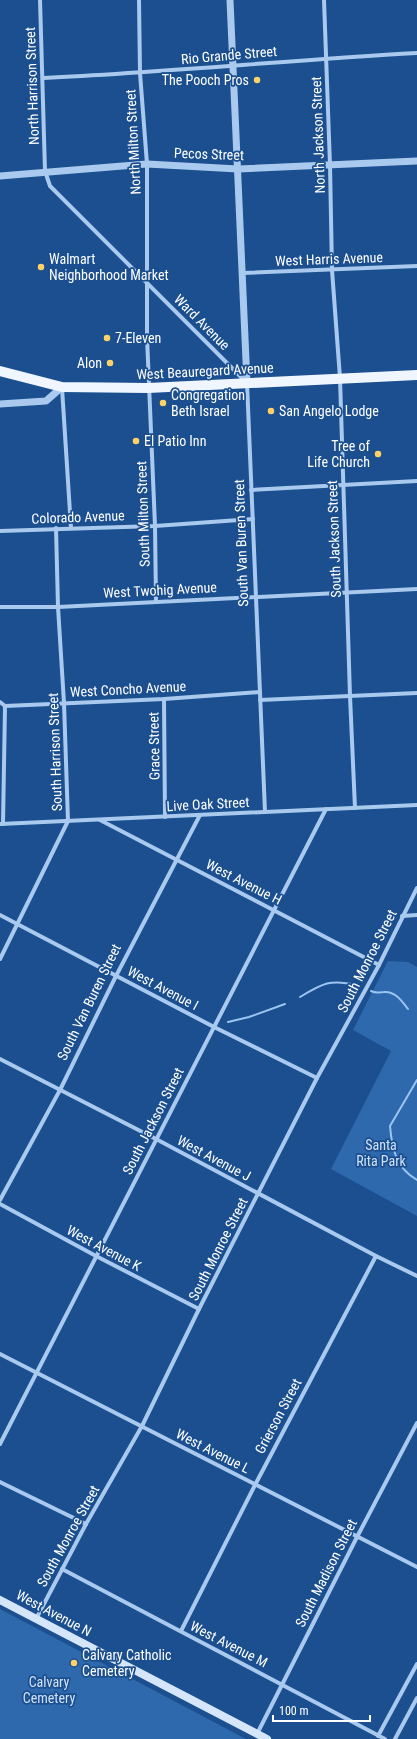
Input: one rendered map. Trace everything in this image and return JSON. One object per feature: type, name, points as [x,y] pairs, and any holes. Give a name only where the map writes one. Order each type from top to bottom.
[{"type":"main road","name":"West Beauregard Avenue","points":[[0,370],[62,387],[148,388],[417,375]]},
{"type":"main road","name":"West Avenue N","points":[[0,1600],[266,1739]]},
{"type":"street","name":"North Harrison Street","points":[[40,0],[44,78],[45,171]]},
{"type":"street","name":"North Milton Street","points":[[139,0],[140,73],[147,164],[146,283]]},
{"type":"street","name":"South Van Buren Street","points":[[230,0],[252,490],[264,812]]},
{"type":"street","name":"North Jackson Street","points":[[324,0],[332,270]]},
{"type":"street","name":"Rio Grande Street","points":[[44,78],[140,73],[326,58],[417,53]]},
{"type":"street","name":"Pecos Street","points":[[0,176],[45,171],[147,164],[238,168],[417,161]]},
{"type":"street","name":"Ward Avenue","points":[[45,171],[50,186],[247,383]]},
{"type":"street","name":"West Harris Avenue","points":[[242,273],[417,266]]},
{"type":"street","name":"South Jackson Street","points":[[332,270],[340,378],[355,808]]},
{"type":"street","name":"South Milton Street","points":[[146,283],[148,388],[155,526],[156,601]]},
{"type":"street","points":[[0,404],[46,401],[62,387]]},
{"type":"street","points":[[62,387],[71,528]]},
{"type":"street","points":[[252,490],[417,482]]},
{"type":"street","name":"Colorado Avenue","points":[[0,531],[155,526],[253,519]]},
{"type":"street","name":"South Harrison Street","points":[[0,959],[68,821],[64,703],[58,607],[56,528]]},
{"type":"street","name":"West Twohig Avenue","points":[[0,607],[58,607],[417,588]]},
{"type":"street","name":"West Concho Avenue","points":[[5,706],[164,699],[260,692]]},
{"type":"street","points":[[260,700],[417,693]]},
{"type":"street","name":"Grace Street","points":[[164,699],[165,817]]},
{"type":"street","points":[[0,702],[5,706],[1,824]]},
{"type":"street","name":"Live Oak Street","points":[[1,824],[417,805]]},
{"type":"street","name":"South Jackson Street","points":[[0,1444],[326,810]]},
{"type":"street","name":"South Van Buren Street","points":[[0,1200],[60,1090],[116,976],[200,815]]},
{"type":"street","name":"West Avenue H","points":[[100,820],[379,964]]},
{"type":"street","name":"South Monroe Street","points":[[36,1619],[86,1524],[142,1426],[199,1309],[317,1078],[379,964],[417,888]]},
{"type":"street","name":"West Avenue I","points":[[0,915],[214,1027],[317,1078]]},
{"type":"street","points":[[402,916],[417,915]]},
{"type":"street","name":"West Avenue J","points":[[0,1059],[417,1276]]},
{"type":"street","name":"West Avenue K","points":[[0,1204],[199,1309]]},
{"type":"street","name":"Grierson Street","points":[[181,1632],[255,1485],[376,1256]]},
{"type":"street","name":"West Avenue L","points":[[0,1354],[417,1567]]},
{"type":"street","name":"South Madison Street","points":[[257,1734],[357,1537],[417,1423]]},
{"type":"street","points":[[0,1482],[86,1524]]},
{"type":"street","name":"West Avenue M","points":[[62,1569],[385,1739]]},
{"type":"street","points":[[378,1736],[417,1664]]},
{"type":"street","points":[[395,1739],[417,1698]]},
{"type":"green space","name":"Santa Rita Park","points":[[388,961],[408,962],[417,967],[417,1216],[331,1169],[391,1051],[353,1030]]},
{"type":"green space","name":"Calvary Cemetery","points":[[0,1609],[246,1739],[0,1739]]},
{"type":"waterway","points":[[300,997],[321,985],[333,982],[357,985]]},
{"type":"waterway","points":[[371,991],[376,993],[392,993],[398,997],[408,1009]]},
{"type":"waterway","points":[[228,1022],[249,1017],[285,1004]]},
{"type":"waterway","points":[[417,1080],[390,1126],[396,1157],[404,1170],[417,1180]]},
{"type":"place","name":"The Pooch Pros","points":[[257,80]]},
{"type":"place","name":"Walmart Neighborhood Market","points":[[41,267]]},
{"type":"place","name":"7-Eleven","points":[[107,338]]},
{"type":"place","name":"Alon","points":[[110,363]]},
{"type":"place","name":"Congregation Beth Israel","points":[[163,403]]},
{"type":"place","name":"San Angelo Lodge","points":[[271,411]]},
{"type":"place","name":"El Patio Inn","points":[[136,441]]},
{"type":"place","name":"Tree of Life Church","points":[[378,454]]},
{"type":"place","name":"Calvary Catholic Cemetery","points":[[74,1663]]}]
